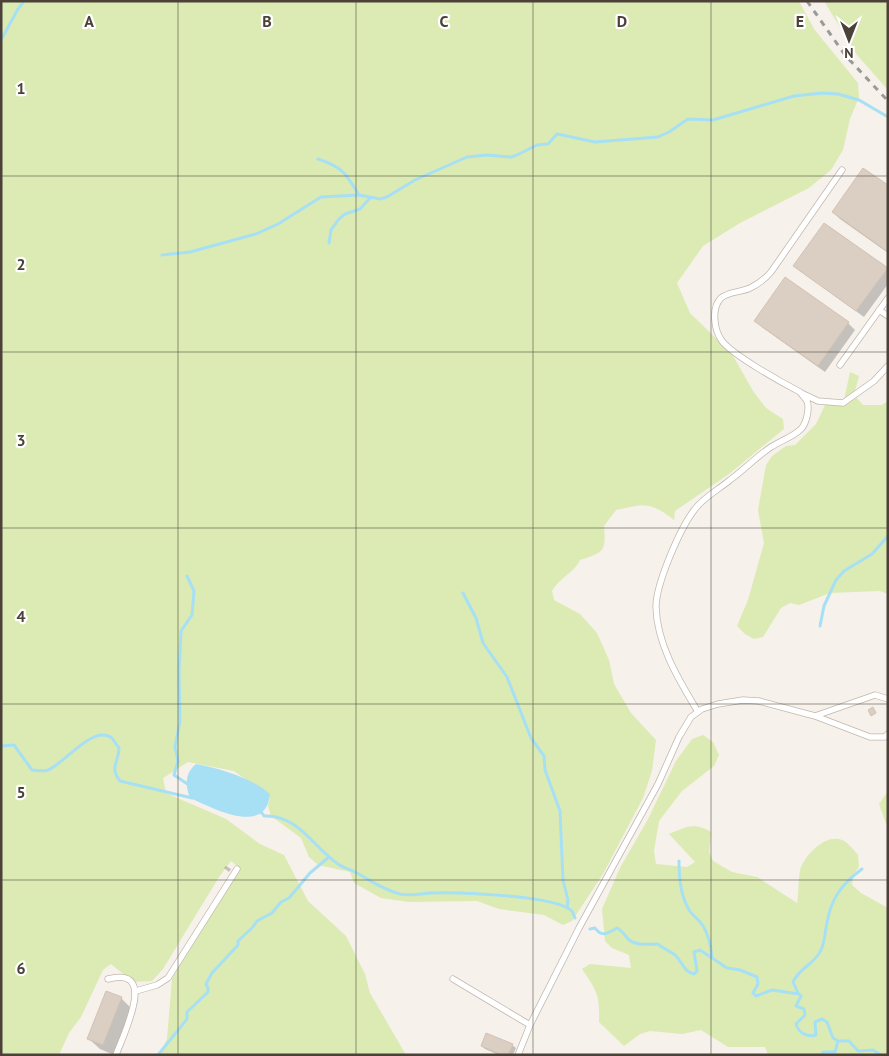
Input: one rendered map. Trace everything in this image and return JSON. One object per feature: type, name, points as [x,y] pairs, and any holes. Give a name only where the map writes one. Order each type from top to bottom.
[{"type":"lane","points":[[842,170],[771,272],[750,289],[723,296],[717,304],[714,316],[722,340],[732,350],[818,401],[843,403],[874,381],[888,366]]},
{"type":"lane","points":[[840,365],[888,298]]},
{"type":"lane","points":[[879,310],[888,316]]},
{"type":"lane","points":[[698,712],[666,652],[658,628],[656,606],[659,587],[683,528],[703,499],[729,481],[770,447],[801,429],[808,413],[807,402],[800,392]]},
{"type":"lane","points":[[815,716],[875,695],[888,699]]},
{"type":"lane","points":[[518,1055],[530,1025],[579,928],[658,784],[679,737],[691,718],[702,708],[743,700],[759,701],[815,716],[870,737],[886,737],[888,734]]},
{"type":"lane","points":[[136,991],[157,985],[168,978],[237,869]]},
{"type":"lane","points":[[108,979],[115,977],[127,979],[133,983],[136,991],[135,1003],[116,1055]]},
{"type":"lane","points":[[453,979],[530,1025]]},
{"type":"green space","points":[[1,1],[799,1],[814,29],[858,83],[859,97],[850,119],[843,150],[831,170],[809,188],[740,223],[703,246],[677,283],[690,313],[732,354],[753,391],[766,408],[783,419],[784,429],[729,474],[675,511],[674,520],[652,507],[634,506],[616,510],[604,526],[604,546],[602,550],[580,560],[558,582],[552,591],[554,600],[580,614],[597,633],[609,660],[614,684],[631,713],[656,740],[652,771],[643,798],[603,874],[572,921],[563,925],[544,915],[499,909],[477,901],[409,902],[381,898],[354,883],[350,872],[318,865],[309,857],[301,838],[271,816],[268,806],[270,797],[234,771],[188,762],[163,778],[166,793],[226,819],[260,844],[284,855],[308,901],[346,936],[365,974],[370,993],[406,1055],[159,1055],[167,1039],[172,979],[234,874],[241,869],[231,861],[219,877],[163,969],[152,981],[133,982],[111,964],[103,970],[81,1017],[69,1033],[59,1055],[1,1055]]},
{"type":"green space","points":[[824,1],[888,1],[888,90],[857,55]]},
{"type":"green space","points":[[850,372],[859,376],[854,395],[863,405],[882,405],[888,401],[888,594],[880,591],[830,593],[799,605],[790,603],[781,608],[763,637],[754,639],[737,626],[748,600],[764,543],[758,510],[766,465],[772,456],[786,446],[795,445],[816,424],[825,405],[844,400]]},
{"type":"green space","points":[[703,735],[713,742],[719,755],[714,766],[682,791],[659,821],[654,851],[656,864],[687,867],[695,862],[669,834],[685,828],[699,827],[711,832],[709,852],[713,861],[732,872],[757,877],[797,903],[800,871],[811,852],[830,839],[837,839],[848,844],[858,855],[859,867],[853,875],[852,885],[861,893],[888,908],[888,1055],[768,1055],[765,1047],[728,1047],[701,1030],[682,1034],[650,1031],[640,1034],[624,1046],[599,1022],[598,999],[582,969],[590,964],[631,968],[629,955],[612,948],[605,941],[602,909],[620,868],[648,819],[676,761],[692,739]]},
{"type":"green space","points":[[888,791],[888,829],[879,804]]},
{"type":"water","points":[[196,764],[235,774],[254,783],[270,794],[266,807],[259,814],[249,817],[237,816],[190,798],[187,780],[190,771]]},
{"type":"building","points":[[863,168],[888,185],[888,252],[832,212]]},
{"type":"building","points":[[824,223],[888,268],[856,311],[793,266]]},
{"type":"building","points":[[785,277],[849,322],[818,366],[754,321]]},
{"type":"building","points":[[873,707],[876,713],[871,716],[868,710]]},
{"type":"building","points":[[106,991],[122,997],[103,1045],[87,1039]]},
{"type":"building","points":[[486,1033],[513,1044],[508,1055],[502,1055],[481,1046]]},
{"type":"waterway","points":[[1,40],[24,1]]},
{"type":"waterway","points":[[162,255],[190,252],[256,234],[278,224],[321,197],[359,195],[380,199],[387,197],[415,180],[467,157],[487,155],[511,157],[537,145],[548,144],[557,134],[595,142],[658,137],[688,119],[713,120],[794,96],[822,93],[838,94],[859,100],[888,117]]},
{"type":"waterway","points":[[318,159],[339,168],[359,195]]},
{"type":"waterway","points":[[329,243],[331,230],[339,219],[345,214],[360,209],[370,198]]},
{"type":"waterway","points":[[820,626],[824,606],[836,580],[844,571],[872,554],[888,536]]},
{"type":"waterway","points":[[187,576],[194,591],[192,615],[181,631],[179,671],[180,721],[175,747],[178,761],[174,775],[189,785]]},
{"type":"waterway","points":[[463,593],[476,618],[483,643],[507,677],[531,738],[544,756],[545,770],[560,811],[563,880],[568,900],[567,908]]},
{"type":"waterway","points":[[1,746],[14,745],[32,770],[44,771],[55,766],[88,740],[104,735],[112,738],[119,748],[115,772],[120,781],[192,798]]},
{"type":"waterway","points":[[260,812],[264,816],[287,820],[305,833],[329,857],[340,865],[394,892],[408,895],[442,893],[526,898],[562,906],[572,911],[575,918]]},
{"type":"waterway","points":[[158,1055],[187,1019],[187,1012],[208,992],[206,984],[212,973],[238,945],[238,941],[257,921],[272,913],[281,902],[289,898],[310,873],[329,857]]},
{"type":"waterway","points":[[679,861],[680,879],[685,903],[689,911],[702,924],[709,941],[712,957]]},
{"type":"waterway","points":[[798,993],[793,982],[821,950],[831,906],[843,886],[862,869]]},
{"type":"waterway","points":[[590,929],[595,928],[600,933],[605,934],[617,928],[632,942],[658,944],[674,954],[686,969],[694,974],[697,971],[694,952],[700,950],[727,968],[740,970],[757,977],[758,984],[753,993],[756,996],[772,990],[799,994]]},
{"type":"waterway","points":[[799,994],[801,996],[796,1006],[804,1009],[805,1015],[796,1024],[801,1032],[809,1036],[816,1035],[815,1022],[822,1019],[827,1022],[833,1038],[838,1041],[849,1041],[858,1051],[873,1050],[881,1055]]},
{"type":"waterway","points":[[821,1055],[823,1052],[835,1052],[838,1041]]},
{"type":"railway","points":[[807,1],[845,55],[888,101]]}]
